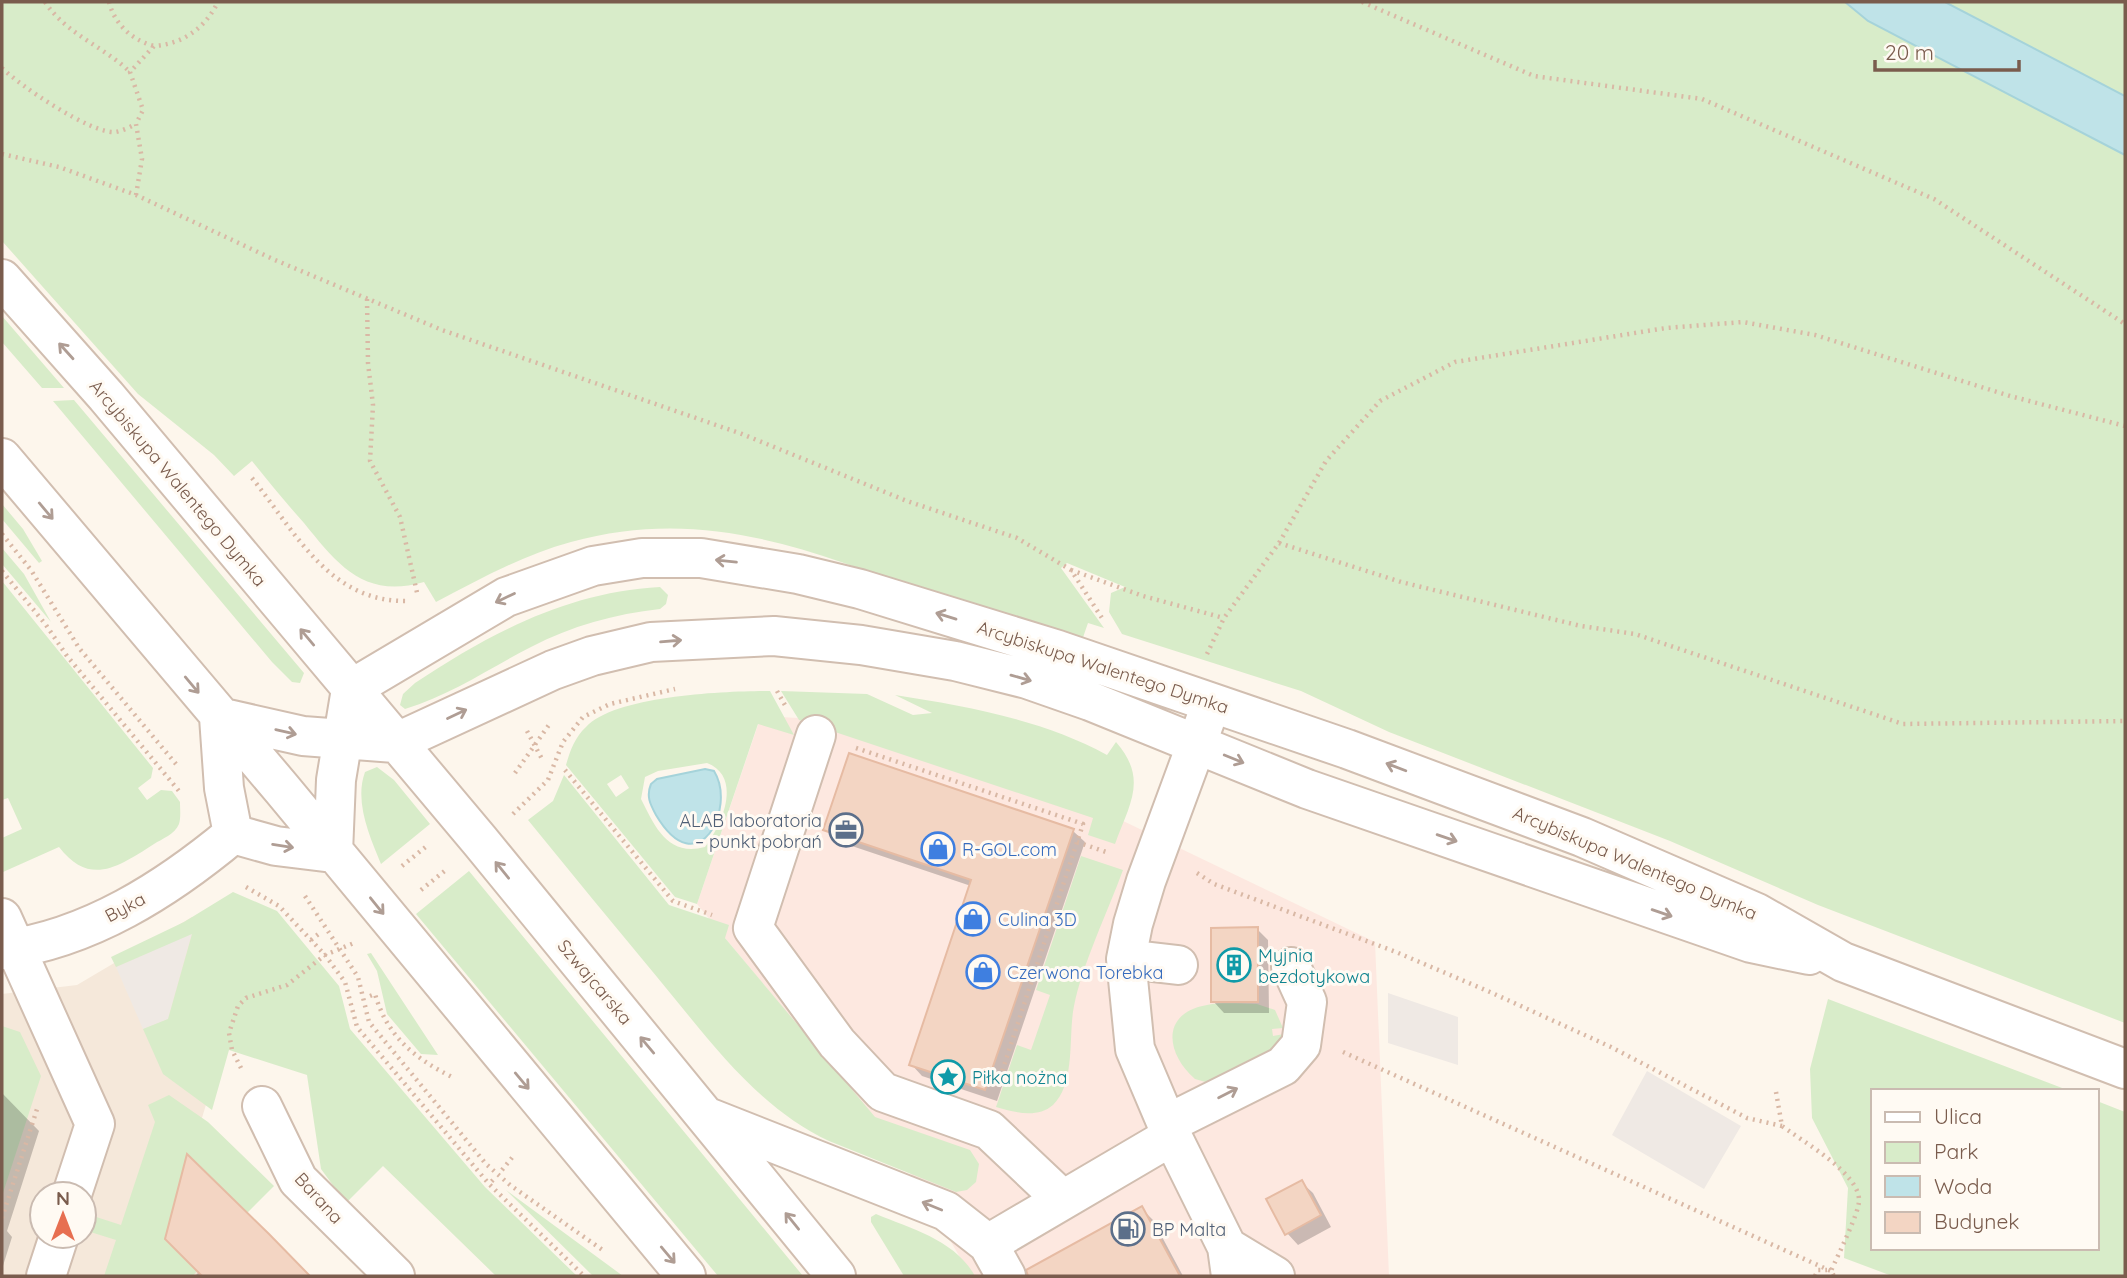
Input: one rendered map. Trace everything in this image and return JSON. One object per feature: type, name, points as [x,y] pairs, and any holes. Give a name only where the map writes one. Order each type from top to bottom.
[{"type":"street","name":"Arcybiskupa Walentego Dymka","points":[[2,279],[106,397],[351,689],[475,614],[549,579],[593,566],[642,558],[701,558],[751,564],[860,589],[1212,702],[1582,837],[1757,913],[1843,962],[2125,1069]]},
{"type":"street","points":[[2,458],[686,1276]]},
{"type":"street","name":"Arcybiskupa Walentego Dymka","points":[[219,717],[303,736],[395,743],[553,670],[592,656],[651,642],[774,636],[861,645],[955,661],[1039,684],[1196,743],[1317,793],[1751,943],[1843,962]]},
{"type":"street","points":[[333,853],[336,780],[351,689]]},
{"type":"street","name":"Szwajcarska","points":[[351,689],[836,1276]]},
{"type":"street","points":[[1212,702],[1143,892],[1126,959],[1135,1049],[1229,1262],[1273,1272],[1275,1276]]},
{"type":"street","points":[[219,717],[224,788],[233,834],[276,846],[333,853]]},
{"type":"street","points":[[816,735],[753,928],[838,1043],[883,1092],[984,1128],[1063,1200]]},
{"type":"street","name":"Byka","points":[[7,939],[62,936],[118,912],[197,865],[233,834]]},
{"type":"street","points":[[7,939],[95,1124],[77,1180]]},
{"type":"street","points":[[1126,959],[1178,965]]},
{"type":"street","points":[[708,1118],[946,1211],[997,1260],[1063,1200],[1170,1130],[1283,1066],[1301,1045],[1307,1002],[1291,967]]},
{"type":"street","name":"Barana","points":[[262,1105],[298,1180],[395,1276]]},
{"type":"street","points":[[46,1276],[54,1250]]},
{"type":"path","points":[[45,2],[63,25],[116,58],[130,72],[142,110],[136,124],[142,159],[136,195]]},
{"type":"path","points":[[109,2],[118,22],[137,42],[154,46],[175,45],[191,36],[218,2]]},
{"type":"path","points":[[1362,2],[1534,76],[1702,99],[1934,199],[2125,324]]},
{"type":"path","points":[[130,72],[154,46]]},
{"type":"path","points":[[2,68],[78,119],[103,131],[117,132],[136,124]]},
{"type":"path","points":[[2,154],[59,167],[136,195],[442,330],[742,434],[907,501],[1017,537],[1071,570],[1143,596],[1224,618]]},
{"type":"path","points":[[368,299],[368,363],[373,405],[370,461],[400,517],[419,601],[424,606]]},
{"type":"path","points":[[1206,656],[1224,618],[1279,543],[1326,461],[1380,401],[1455,362],[1666,328],[1743,322],[1815,335],[2010,396],[2125,426]]},
{"type":"path","points":[[252,478],[327,571],[347,587],[370,598],[419,601]]},
{"type":"path","points":[[2,534],[31,570],[79,648],[182,771]]},
{"type":"path","points":[[1279,543],[1401,582],[1581,626],[1635,634],[1903,724],[2125,721]]},
{"type":"path","points":[[1071,570],[1108,629]]},
{"type":"path","points":[[2,571],[46,625],[66,656],[186,799]]},
{"type":"path","points":[[777,691],[797,726],[816,735],[1083,824],[984,1128]]},
{"type":"path","points":[[515,773],[555,718]]},
{"type":"path","points":[[527,731],[542,759]]},
{"type":"path","points":[[565,770],[673,901],[753,928]]},
{"type":"path","points":[[1077,842],[1118,856]]},
{"type":"path","points":[[399,869],[429,844]]},
{"type":"path","points":[[1187,866],[1214,884],[1383,947],[1490,992],[1611,1047],[1747,1118],[1782,1126],[1842,1169],[1856,1188],[1860,1201],[1833,1273]]},
{"type":"path","points":[[417,893],[449,867]]},
{"type":"path","points":[[236,881],[279,906],[325,955],[345,982],[357,1027],[491,1182],[584,1276]]},
{"type":"path","points":[[300,890],[343,950],[358,977],[369,1022],[486,1164],[510,1185],[608,1253]]},
{"type":"path","points":[[311,940],[321,932]]},
{"type":"path","points":[[262,1105],[232,1050],[229,1033],[231,1019],[246,998],[287,985],[325,955],[343,950]]},
{"type":"path","points":[[370,996],[375,994],[382,1017],[418,1060],[452,1077]]},
{"type":"path","points":[[350,1000],[357,998]]},
{"type":"path","points":[[1340,1051],[1833,1273]]},
{"type":"path","points":[[1776,1092],[1782,1126]]},
{"type":"path","points":[[2,1218],[39,1102]]},
{"type":"path","points":[[502,1170],[516,1154]]},
{"type":"path","points":[[1815,1276],[1818,1270],[1833,1273]]},
{"type":"shaded area","points":[[761,716],[852,721],[1067,794],[1375,942],[1389,1276],[971,1276],[888,1135],[697,904]]},
{"type":"shaded area","points":[[192,917],[257,938],[190,1157],[285,1251],[260,1276],[2,1276],[2,994],[77,985]]},
{"type":"shaded area","points":[[192,933],[168,1019],[143,1029],[116,967]]},
{"type":"shaded area","points":[[1388,993],[1458,1017],[1458,1065],[1388,1043]]},
{"type":"shaded area","points":[[1647,1071],[1741,1126],[1704,1189],[1612,1135]]},
{"type":"green space","points":[[2,2],[2125,2],[2125,1023],[1818,905],[1670,841],[1389,732],[1301,691],[1122,634],[1109,612],[1111,593],[1125,587],[1067,563],[1061,568],[1104,628],[1088,623],[1080,646],[795,547],[708,530],[664,528],[619,532],[571,542],[485,576],[436,602],[424,582],[385,586],[354,575],[329,552],[252,461],[234,476],[214,455],[138,394],[2,241]]},
{"type":"green space","points":[[2,316],[64,388],[42,388],[2,342]]},
{"type":"green space","points":[[74,400],[304,673],[300,683],[292,682],[272,662],[53,401]]},
{"type":"green space","points":[[2,504],[23,529],[42,561],[39,563],[2,519]]},
{"type":"green space","points":[[2,548],[24,574],[51,622],[2,564]]},
{"type":"green space","points":[[2,581],[153,768],[151,778],[138,788],[147,800],[161,790],[172,791],[180,802],[180,822],[175,831],[116,866],[93,870],[82,867],[59,847],[3,872],[2,870],[2,838],[22,829],[8,798],[2,800]]},
{"type":"green space","points":[[660,587],[668,595],[666,604],[660,609],[626,614],[578,627],[531,647],[438,696],[405,709],[400,705],[403,694],[415,683],[472,648],[531,618],[593,597]]},
{"type":"green space","points":[[770,691],[794,735],[758,724],[697,904],[675,897],[566,765],[573,744],[582,731],[601,716],[621,708],[673,697]],"holes":[[[707,763],[718,770],[724,779],[727,790],[723,814],[705,847],[681,848],[664,837],[646,810],[641,799],[645,777],[658,771]],[[621,775],[629,788],[616,797],[607,784]]]},
{"type":"green space","points":[[781,691],[867,694],[913,715],[932,713],[895,695],[949,704],[1004,716],[1057,732],[1107,755],[1116,742],[1126,755],[1134,780],[1130,803],[1115,844],[1088,835],[1093,818],[799,720]]},
{"type":"green space","points":[[377,767],[394,780],[430,824],[381,864],[365,819],[361,795],[365,772]]},
{"type":"green space","points":[[564,775],[669,905],[729,925],[725,938],[875,1117],[970,1150],[979,1164],[976,1182],[967,1190],[956,1192],[829,1141],[778,1109],[734,1069],[528,820],[553,801]]},
{"type":"green space","points":[[1081,856],[1123,870],[1078,990],[1072,1018],[1070,1058],[1065,1084],[1053,1105],[1040,1112],[1025,1113],[996,1107],[1017,1045],[1031,1050],[1050,995],[1036,990]]},
{"type":"green space","points":[[469,871],[803,1276],[718,1276],[416,914]]},
{"type":"green space","points":[[233,892],[277,911],[339,986],[350,1029],[485,1187],[577,1276],[496,1276],[383,1166],[346,1203],[321,1169],[307,1075],[229,1050],[212,1110],[163,1074],[143,1029],[168,1019],[192,934],[116,967],[111,957],[184,922]]},
{"type":"green space","points":[[371,953],[438,1055],[421,1054],[387,1014],[377,971],[367,954]]},
{"type":"green space","points":[[1828,999],[2065,1089],[1871,1089],[1871,1250],[2099,1250],[2099,1102],[2125,1112],[2125,1276],[1892,1276],[1844,1258],[1848,1188],[1812,1118],[1810,1069]]},
{"type":"green space","points":[[1257,1004],[1275,1010],[1283,1028],[1272,1029],[1273,1036],[1284,1034],[1282,1046],[1209,1083],[1195,1079],[1185,1069],[1174,1047],[1172,1036],[1181,1016],[1192,1009],[1207,1005]]},
{"type":"green space","points":[[2,1026],[20,1032],[41,1076],[2,1196]]},
{"type":"green space","points":[[169,1095],[208,1122],[274,1186],[244,1216],[244,1210],[187,1154],[165,1238],[197,1271],[193,1276],[104,1276],[116,1240],[98,1234],[98,1218],[121,1225],[155,1122],[148,1105]]},
{"type":"green space","points":[[506,1190],[623,1276],[593,1276]]},
{"type":"green space","points":[[876,1214],[944,1245],[956,1253],[975,1276],[904,1276],[871,1222],[871,1217]]},
{"type":"water","points":[[1845,2],[1945,2],[2125,96],[2125,155],[1868,21]]},
{"type":"water","points":[[705,769],[714,771],[720,786],[721,803],[717,820],[709,834],[699,842],[686,843],[671,835],[656,815],[649,800],[651,784],[657,779]]},
{"type":"building","name":"Czerwona Torebka","points":[[849,753],[1074,829],[985,1090],[909,1065],[971,880],[823,830]]},
{"type":"building","name":"Myjnia bezdotykowa","points":[[1258,927],[1258,1002],[1211,1002],[1211,928]]},
{"type":"building","points":[[187,1154],[310,1276],[202,1276],[165,1239]]},
{"type":"building","points":[[1302,1180],[1321,1215],[1285,1235],[1266,1199]]},
{"type":"building","name":"BP Malta","points":[[1142,1206],[1180,1276],[1028,1276],[1026,1270]]},
{"type":"place","name":"ALAB laboratoria – punkt pobrań","points":[[846,830]]},
{"type":"place","name":"R-GOL.com","points":[[938,849]]},
{"type":"place","name":"Culina 3D","points":[[973,919]]},
{"type":"place","name":"Myjnia bezdotykowa","points":[[1234,965]]},
{"type":"place","name":"Czerwona Torebka","points":[[983,972]]},
{"type":"place","name":"Piłka nożna","points":[[948,1077]]},
{"type":"place","name":"BP Malta","points":[[1128,1229]]}]
